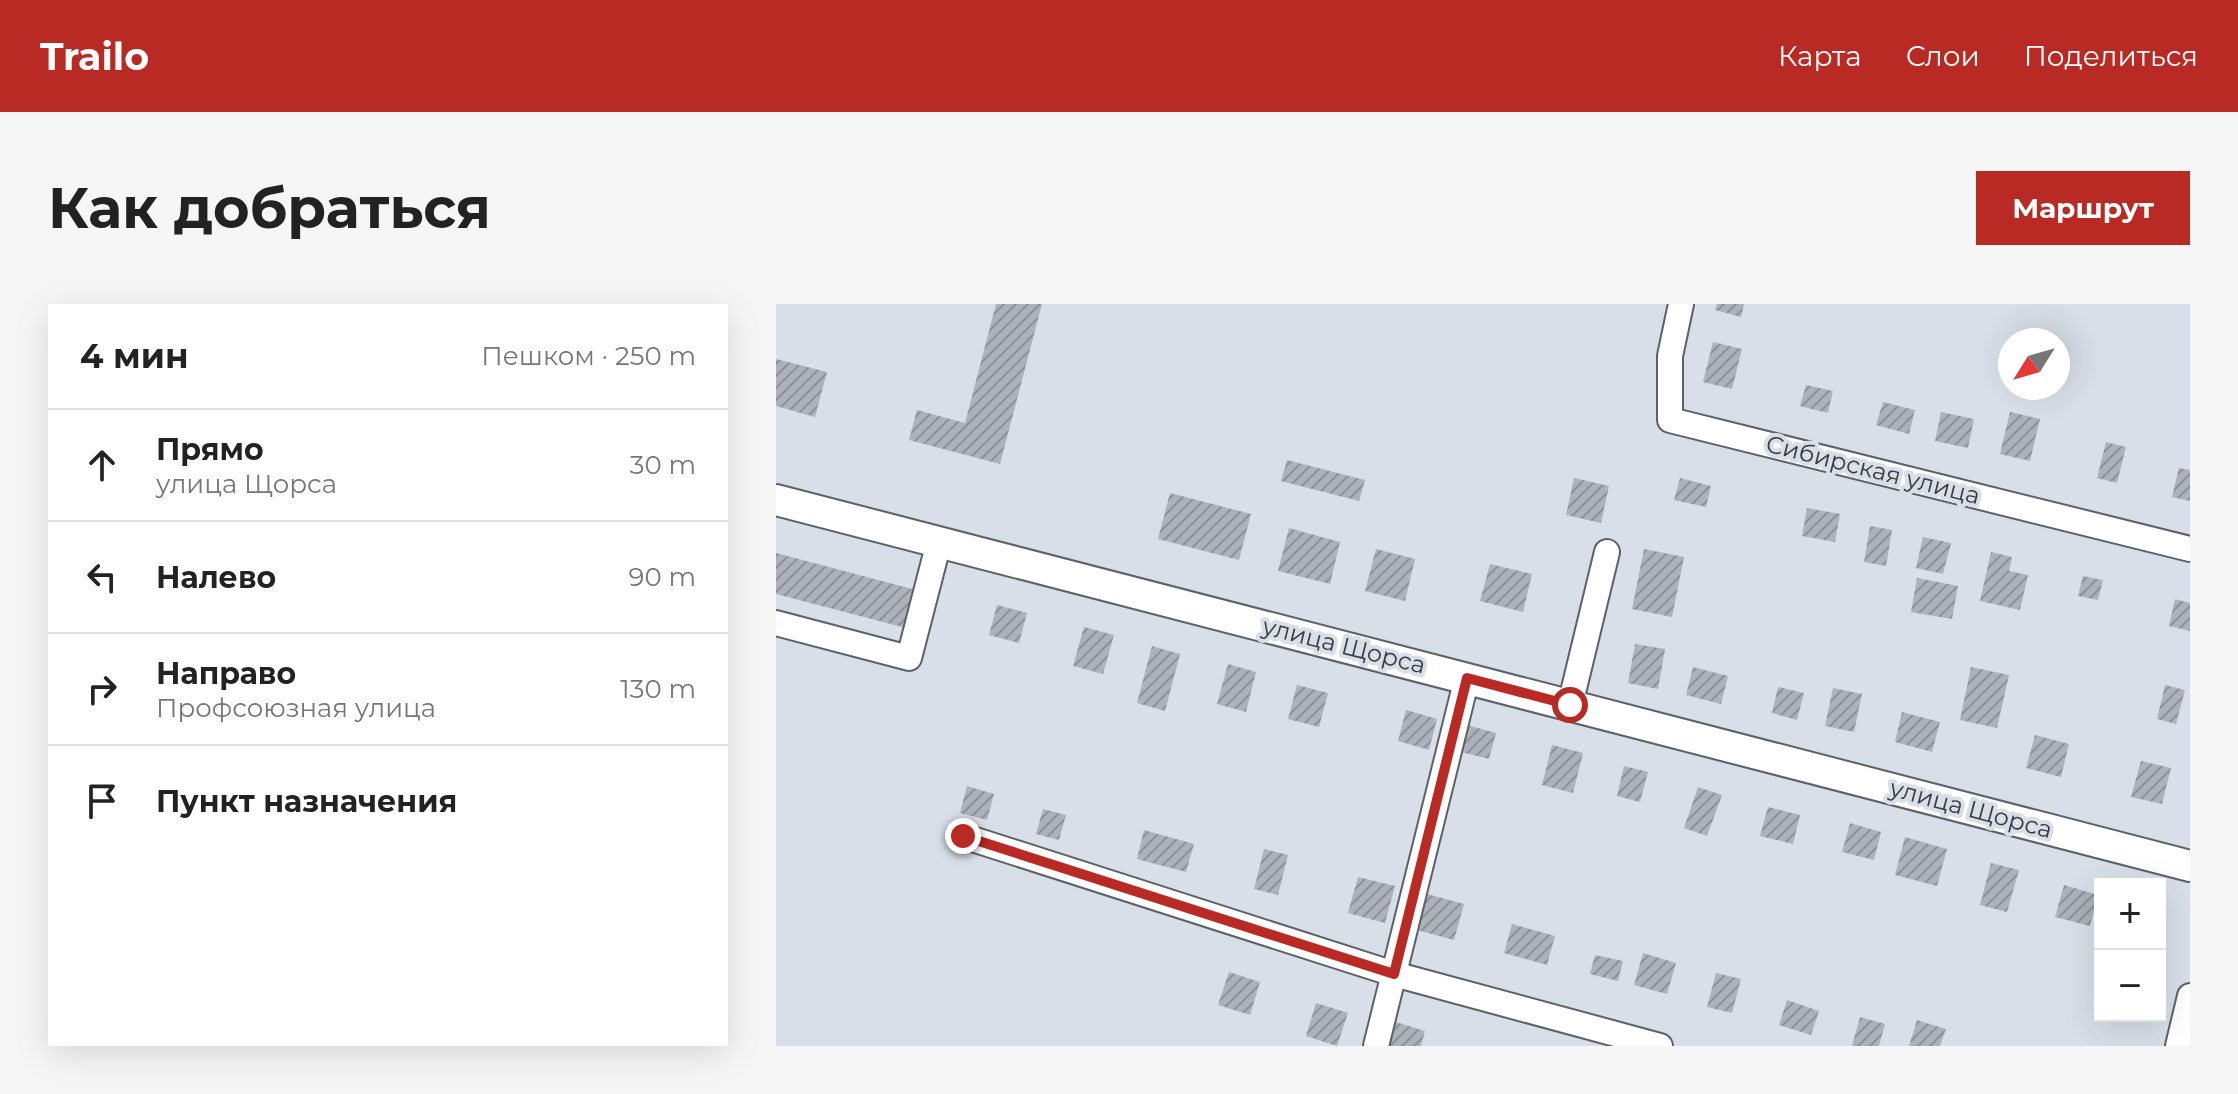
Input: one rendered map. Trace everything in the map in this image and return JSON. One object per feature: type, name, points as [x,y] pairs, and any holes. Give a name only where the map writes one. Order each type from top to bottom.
[{"type":"main road","name":"улица Щорса","points":[[776,500],[2190,866]]},
{"type":"street","name":"Сибирская улица","points":[[1681,304],[1670,356],[1670,420],[2190,549]]},
{"type":"street","points":[[776,623],[909,658],[939,542]]},
{"type":"street","points":[[1570,705],[1607,552]]},
{"type":"street","points":[[1376,1046],[1467,678]]},
{"type":"street","points":[[963,836],[1394,974],[1660,1046]]},
{"type":"street","points":[[2178,1046],[2190,996]]},
{"type":"building","points":[[996,304],[1042,304],[1000,464],[909,440],[917,410],[965,423]]},
{"type":"building","points":[[1717,304],[1744,304],[1741,317],[1715,310]]},
{"type":"building","points":[[1713,342],[1742,349],[1732,389],[1703,382]]},
{"type":"building","points":[[776,359],[827,372],[815,417],[776,406]]},
{"type":"building","points":[[1806,385],[1833,391],[1828,413],[1800,406]]},
{"type":"building","points":[[1883,402],[1915,410],[1909,434],[1876,425]]},
{"type":"building","points":[[1941,412],[1974,419],[1968,448],[1935,441]]},
{"type":"building","points":[[2010,412],[2040,419],[2030,461],[2000,454]]},
{"type":"building","points":[[2106,442],[2126,447],[2117,483],[2097,478]]},
{"type":"building","points":[[1287,460],[1365,480],[1359,501],[1281,481]]},
{"type":"building","points":[[2179,468],[2190,470],[2190,501],[2172,497]]},
{"type":"building","points":[[1574,478],[1609,486],[1601,523],[1566,515]]},
{"type":"building","points":[[1680,478],[1711,486],[1706,507],[1674,500]]},
{"type":"building","points":[[1170,493],[1251,514],[1239,560],[1158,539]]},
{"type":"building","points":[[1807,508],[1840,514],[1835,542],[1802,536]]},
{"type":"building","points":[[1870,526],[1892,530],[1886,566],[1864,562]]},
{"type":"building","points":[[1289,528],[1340,542],[1330,584],[1278,571]]},
{"type":"building","points":[[1923,537],[1951,543],[1943,574],[1916,568]]},
{"type":"building","points":[[1376,549],[1415,559],[1405,601],[1365,591]]},
{"type":"building","points":[[1644,549],[1684,557],[1672,617],[1632,609]]},
{"type":"building","points":[[1991,552],[2012,557],[2009,571],[2028,575],[2020,610],[1980,601]]},
{"type":"building","points":[[776,553],[916,590],[906,628],[776,594]]},
{"type":"building","points":[[1490,564],[1532,574],[1523,612],[1480,601]]},
{"type":"building","points":[[2083,576],[2103,580],[2098,600],[2078,596]]},
{"type":"building","points":[[1917,578],[1958,586],[1952,619],[1911,612]]},
{"type":"building","points":[[2175,599],[2190,603],[2190,631],[2169,626]]},
{"type":"building","points":[[997,605],[1027,613],[1019,643],[989,635]]},
{"type":"building","points":[[1084,627],[1114,635],[1103,674],[1073,666]]},
{"type":"building","points":[[1635,644],[1665,649],[1658,689],[1628,683]]},
{"type":"building","points":[[1152,646],[1180,654],[1165,711],[1137,703]]},
{"type":"building","points":[[1228,664],[1256,672],[1246,712],[1217,704]]},
{"type":"building","points":[[1693,667],[1728,676],[1721,704],[1686,695]]},
{"type":"building","points":[[1971,667],[2009,675],[1997,728],[1960,720]]},
{"type":"building","points":[[1297,685],[1328,693],[1319,727],[1288,719]]},
{"type":"building","points":[[2165,685],[2185,690],[2176,724],[2157,719]]},
{"type":"building","points":[[1778,687],[1804,693],[1797,720],[1772,713]]},
{"type":"building","points":[[1833,688],[1862,694],[1854,732],[1825,726]]},
{"type":"building","points":[[1406,710],[1437,719],[1429,750],[1398,741]]},
{"type":"building","points":[[1902,712],[1940,722],[1932,752],[1895,742]]},
{"type":"building","points":[[1467,725],[1496,733],[1489,759],[1461,752]]},
{"type":"building","points":[[2035,735],[2069,744],[2061,777],[2026,768]]},
{"type":"building","points":[[1552,745],[1583,753],[1573,793],[1542,785]]},
{"type":"building","points":[[2141,761],[2171,768],[2162,804],[2131,797]]},
{"type":"building","points":[[1624,766],[1648,772],[1640,802],[1617,796]]},
{"type":"building","points":[[967,786],[994,794],[987,820],[960,813]]},
{"type":"building","points":[[1698,787],[1722,795],[1707,836],[1684,828]]},
{"type":"building","points":[[1768,807],[1800,815],[1793,844],[1760,836]]},
{"type":"building","points":[[1043,809],[1066,815],[1059,840],[1036,834]]},
{"type":"building","points":[[1850,823],[1881,832],[1874,860],[1842,852]]},
{"type":"building","points":[[1144,830],[1194,844],[1186,872],[1137,859]]},
{"type":"building","points":[[1905,837],[1947,849],[1937,886],[1895,875]]},
{"type":"building","points":[[1264,849],[1288,855],[1278,895],[1254,889]]},
{"type":"building","points":[[1991,863],[2019,870],[2007,912],[1980,905]]},
{"type":"building","points":[[1358,877],[1395,886],[1385,923],[1348,913]]},
{"type":"building","points":[[2064,885],[2094,894],[2090,926],[2055,917]]},
{"type":"building","points":[[1427,894],[1464,904],[1454,940],[1417,930]]},
{"type":"building","points":[[1512,924],[1555,936],[1547,965],[1504,953]]},
{"type":"building","points":[[1643,953],[1676,963],[1667,994],[1634,985]]},
{"type":"building","points":[[1595,955],[1623,961],[1618,981],[1590,974]]},
{"type":"building","points":[[1229,972],[1260,982],[1250,1015],[1218,1005]]},
{"type":"building","points":[[1716,973],[1741,979],[1732,1013],[1707,1007]]},
{"type":"building","points":[[1787,1000],[1819,1011],[1811,1035],[1779,1025]]},
{"type":"building","points":[[1316,1003],[1348,1013],[1337,1046],[1306,1036]]},
{"type":"building","points":[[1860,1017],[1885,1024],[1879,1046],[1852,1046]]},
{"type":"building","points":[[1917,1020],[1946,1029],[1940,1046],[1909,1046]]},
{"type":"building","points":[[1396,1022],[1425,1031],[1421,1046],[1389,1046]]},
{"type":"route","points":[[963,836],[1394,974],[1467,678],[1570,705]]}]
